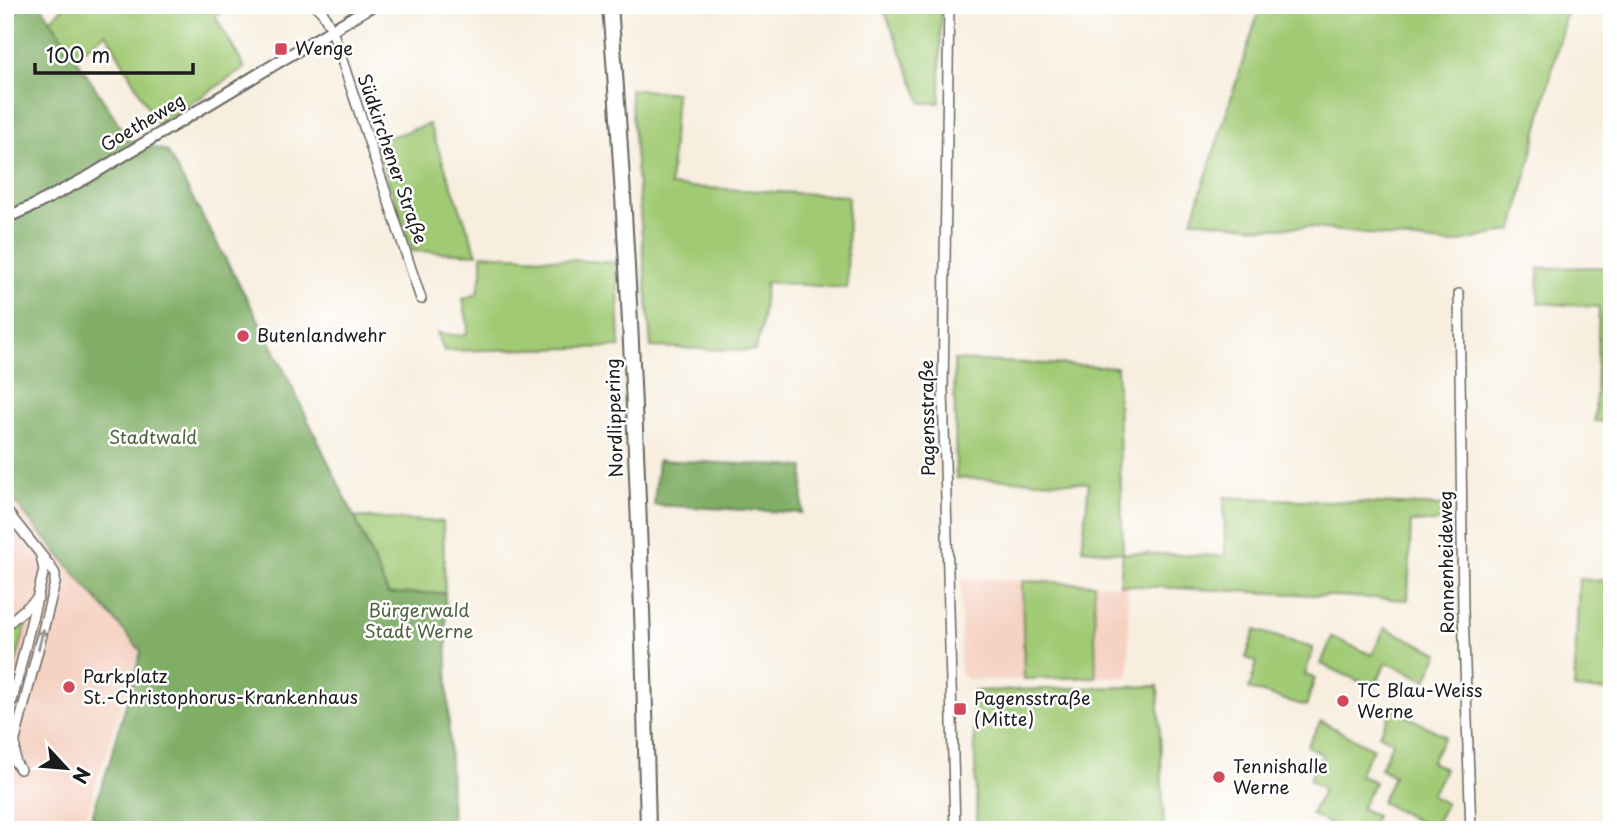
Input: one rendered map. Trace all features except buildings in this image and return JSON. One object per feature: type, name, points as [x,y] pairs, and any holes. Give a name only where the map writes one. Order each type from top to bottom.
[{"type":"main road","name":"Nordlippering","points":[[610,5],[632,357],[648,830]]},
{"type":"street","name":"Südkirchener Straße","points":[[316,5],[331,30],[421,299]]},
{"type":"street","points":[[331,30],[373,5]]},
{"type":"street","name":"Pagensstraße","points":[[949,5],[943,390],[955,830]]},
{"type":"street","name":"Goetheweg","points":[[5,218],[88,177],[331,30]]},
{"type":"street","name":"Ronnenheideweg","points":[[1459,294],[1463,611],[1471,830]]},
{"type":"street","points":[[5,509],[39,551],[54,574],[55,583],[13,751],[15,762],[20,769]]},
{"type":"street","points":[[24,705],[9,700],[44,570],[39,551]]},
{"type":"street","points":[[5,626],[38,598]]},
{"type":"shaded area","points":[[17,505],[139,650],[82,830],[5,830],[5,520],[11,526]]},
{"type":"shaded area","points":[[961,579],[1022,581],[1024,679],[966,680],[960,672]]},
{"type":"shaded area","points":[[1094,584],[1128,586],[1129,677],[1096,677]]},
{"type":"green space","name":"Stadtwald","points":[[5,5],[41,5],[130,141],[167,151],[271,343],[388,594],[445,593],[452,830],[87,830],[141,651],[5,491]]},
{"type":"green space","points":[[66,5],[233,5],[215,16],[245,68],[158,125],[106,33],[74,57],[50,20]]},
{"type":"green space","points":[[882,5],[941,5],[940,103],[922,103]]},
{"type":"green space","points":[[1261,5],[1568,5],[1513,230],[1451,244],[1307,227],[1266,228],[1192,220]]},
{"type":"green space","points":[[630,89],[676,93],[670,186],[848,196],[847,288],[766,282],[761,329],[755,351],[651,347]]},
{"type":"green space","points":[[429,124],[477,254],[412,251],[375,142]]},
{"type":"green space","points":[[482,254],[617,263],[620,347],[444,351],[437,333],[463,336],[467,333],[463,299],[477,294],[482,274]]},
{"type":"green space","points":[[1612,267],[1612,422],[1595,421],[1599,307],[1538,303],[1539,268]]},
{"type":"green space","points":[[954,360],[1117,367],[1123,553],[1082,549],[1089,483],[956,478]]},
{"type":"green space","points":[[658,460],[804,467],[802,513],[654,505]]},
{"type":"green space","points":[[1224,497],[1445,506],[1445,522],[1411,522],[1408,600],[1120,585],[1123,553],[1225,556]]},
{"type":"green space","points":[[355,517],[443,522],[445,593],[388,594]]},
{"type":"green space","points":[[1579,579],[1612,581],[1612,691],[1574,689]]},
{"type":"green space","points":[[1022,581],[1094,584],[1096,677],[1024,679]]},
{"type":"green space","points":[[25,615],[27,621],[10,684],[5,690],[5,638],[9,629]]},
{"type":"green space","points":[[1385,628],[1439,653],[1426,680],[1386,662],[1374,688],[1321,664],[1332,637],[1372,655]]},
{"type":"green space","points":[[1255,630],[1313,648],[1305,675],[1315,678],[1306,706],[1249,689],[1257,662],[1246,658]]},
{"type":"green space","points":[[1158,686],[1164,830],[977,830],[973,691]]},
{"type":"green space","points":[[1393,709],[1445,736],[1431,762],[1445,769],[1431,795],[1446,804],[1433,829],[1381,802],[1394,776],[1380,768],[1393,742],[1379,734]]},
{"type":"green space","points":[[1321,721],[1373,749],[1359,774],[1375,782],[1361,808],[1376,816],[1369,830],[1340,830],[1311,814],[1324,789],[1309,780],[1323,755],[1307,746]]},
{"type":"place","name":"Wenge","points":[[281,49]]},
{"type":"place","name":"Butenlandwehr","points":[[243,336]]},
{"type":"place","name":"Parkplatz St.-Christophorus-Krankenhaus","points":[[69,687]]},
{"type":"place","name":"TC Blau-Weiss Werne","points":[[1343,701]]},
{"type":"place","name":"Pagensstraße (Mitte)","points":[[960,709]]},
{"type":"place","name":"Tennishalle Werne","points":[[1219,777]]},
{"type":"park label","name":"Bürgerwald Stadt Werne","points":[[419,621]]}]
